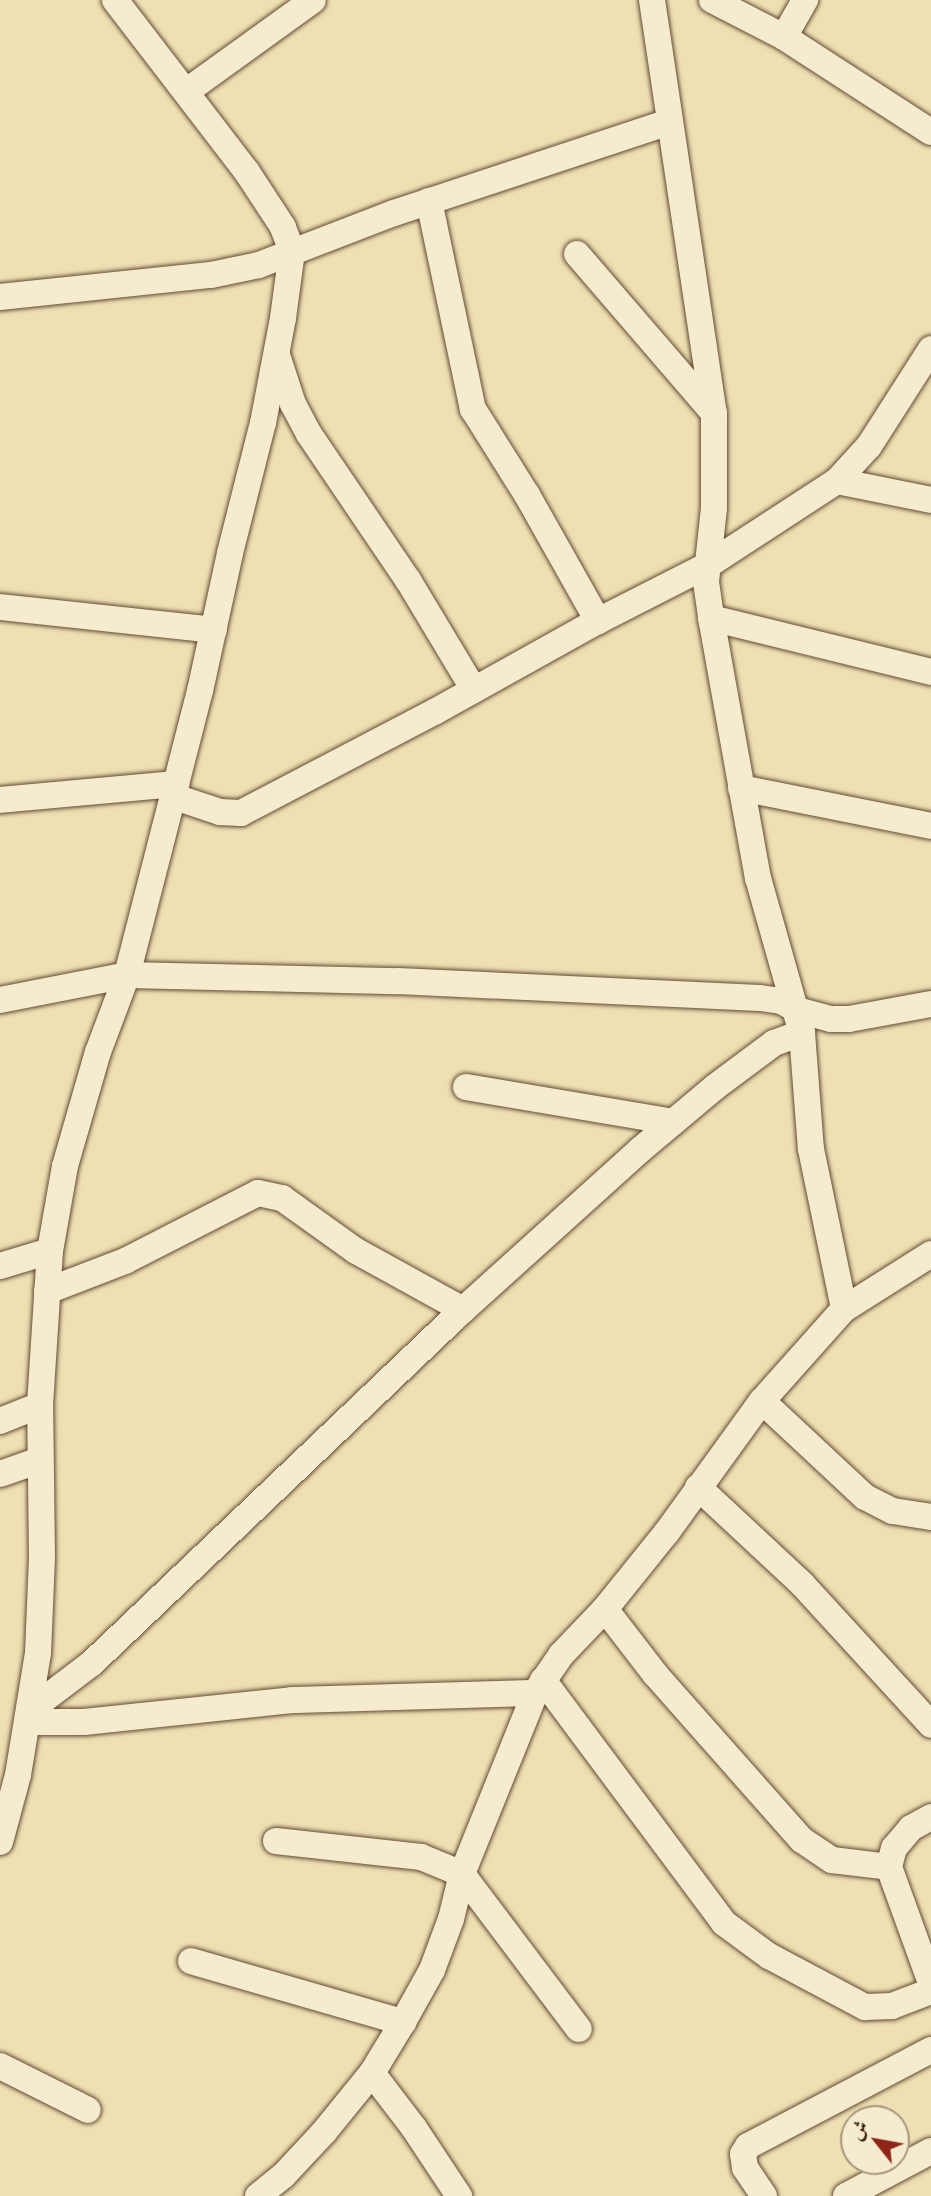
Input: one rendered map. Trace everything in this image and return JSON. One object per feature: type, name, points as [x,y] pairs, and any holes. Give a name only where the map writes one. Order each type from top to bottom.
[{"type":"street","points":[[0,1842],[29,1714],[38,1653],[42,1558],[40,1405],[50,1251],[65,1166],[98,1052],[127,975],[214,630],[263,423],[292,251],[283,228],[264,197],[187,91],[115,0]]},
{"type":"street","points":[[187,91],[313,0]]},
{"type":"street","points":[[652,0],[713,413],[714,508],[706,582],[711,618],[758,878],[800,1021],[811,1149],[844,1309]]},
{"type":"street","points":[[712,0],[784,37],[931,132]]},
{"type":"street","points":[[784,37],[805,0]]},
{"type":"street","points":[[0,297],[211,275],[259,265],[429,201],[669,122]]},
{"type":"street","points":[[429,201],[473,409],[527,495],[598,621]]},
{"type":"street","points":[[577,254],[713,413]]},
{"type":"street","points":[[0,800],[174,790],[220,812],[241,813],[598,621],[708,565],[837,481],[869,446],[931,349]]},
{"type":"street","points":[[276,353],[293,404],[309,434],[408,580],[474,690]]},
{"type":"street","points":[[837,481],[931,500]]},
{"type":"street","points":[[0,607],[214,630]]},
{"type":"street","points":[[711,618],[931,672]]},
{"type":"street","points":[[741,788],[931,826]]},
{"type":"street","points":[[0,999],[127,975],[398,981],[760,998],[781,1001],[800,1021]]},
{"type":"street","points":[[29,1714],[92,1663],[463,1310],[673,1122],[800,1021],[819,1017],[849,1019],[931,1004]]},
{"type":"street","points":[[466,1087],[673,1122]]},
{"type":"street","points":[[47,1291],[124,1261],[258,1193],[282,1198],[356,1251],[463,1310]]},
{"type":"street","points":[[0,1266],[50,1251]]},
{"type":"street","points":[[258,2196],[283,2176],[324,2132],[372,2073],[403,2022],[432,1970],[451,1919],[462,1874],[539,1686],[561,1655],[605,1609],[667,1532],[762,1401],[844,1309],[927,1263]]},
{"type":"street","points":[[762,1401],[864,1497],[893,1511],[931,1517]]},
{"type":"street","points":[[0,1421],[40,1405]]},
{"type":"street","points":[[0,1474],[40,1460]]},
{"type":"street","points":[[698,1487],[802,1584],[931,1725]]},
{"type":"street","points":[[605,1609],[655,1674],[813,1850],[832,1860],[889,1867]]},
{"type":"street","points":[[29,1714],[84,1722],[292,1700],[539,1686]]},
{"type":"street","points":[[539,1686],[724,1923],[769,1956],[865,2007],[891,2006],[931,1991]]},
{"type":"street","points":[[931,1817],[911,1828],[894,1848],[889,1867],[931,1983]]},
{"type":"street","points":[[276,1841],[421,1857],[462,1874],[579,2029]]},
{"type":"street","points":[[191,1961],[403,2022]]},
{"type":"street","points":[[764,2196],[745,2168],[743,2154],[748,2146],[931,2050]]},
{"type":"street","points":[[0,2066],[88,2110]]},
{"type":"street","points":[[372,2073],[414,2127],[459,2196]]},
{"type":"street","points":[[846,2196],[931,2151]]}]
